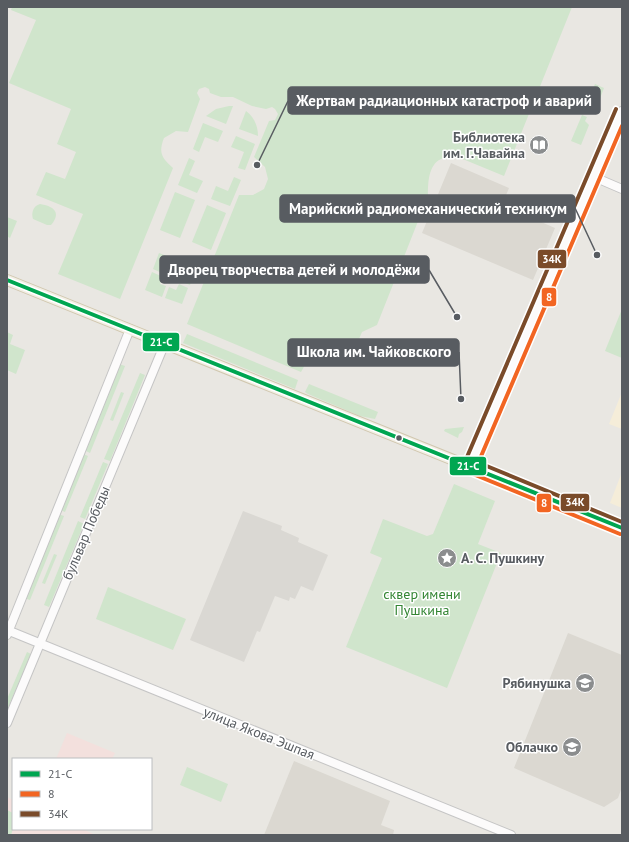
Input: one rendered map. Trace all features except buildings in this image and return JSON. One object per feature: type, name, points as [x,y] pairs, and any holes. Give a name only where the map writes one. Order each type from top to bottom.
[{"type":"main road","points":[[7,280],[622,528]]},
{"type":"street","points":[[470,466],[622,111]]},
{"type":"street","points":[[594,177],[622,189]]},
{"type":"street","points":[[8,632],[130,329]]},
{"type":"street","name":"бульвар Победы","points":[[7,723],[164,343]]},
{"type":"street","name":"улица Якова Эшпая","points":[[8,632],[511,835]]},
{"type":"shaded area","points":[[451,163],[509,188],[502,205],[555,228],[533,280],[422,233]]},
{"type":"shaded area","points":[[622,392],[622,429],[609,424]]},
{"type":"shaded area","points":[[622,472],[622,508],[610,503]]},
{"type":"shaded area","points":[[243,511],[282,526],[281,530],[299,538],[298,542],[328,555],[313,591],[301,586],[295,599],[290,597],[289,601],[275,596],[260,632],[257,631],[244,662],[190,640]]},
{"type":"shaded area","name":"Облачко","points":[[568,633],[622,655],[622,787],[618,798],[604,807],[514,768]]},
{"type":"shaded area","points":[[67,733],[115,753],[112,758],[56,758]]},
{"type":"shaded area","points":[[294,761],[390,801],[381,825],[394,830],[393,835],[264,835]]},
{"type":"shaded area","points":[[7,797],[12,800],[12,830],[85,830],[95,835],[7,835]]},
{"type":"green space","points":[[12,7],[572,7],[504,176],[453,155],[442,158],[437,162],[431,170],[428,196],[377,325],[362,332],[353,353],[316,353],[306,363],[301,372],[187,324],[239,195],[253,195],[264,189],[268,179],[265,167],[254,157],[269,121],[275,120],[278,114],[275,109],[272,107],[266,109],[252,106],[233,97],[221,97],[210,93],[209,89],[205,87],[199,89],[197,93],[200,99],[188,132],[176,131],[164,138],[162,143],[162,155],[173,168],[120,299],[58,274],[83,214],[36,195],[46,172],[65,179],[76,152],[57,144],[71,109],[9,83],[36,20],[11,10]]},
{"type":"green space","points":[[595,84],[604,88],[596,109],[590,109],[589,112],[584,110]]},
{"type":"green space","points":[[233,106],[226,124],[206,116],[216,109]]},
{"type":"green space","points":[[246,111],[255,122],[258,136],[239,129]]},
{"type":"green space","points":[[582,115],[587,117],[585,121],[589,125],[581,145],[571,141]]},
{"type":"green space","points":[[203,123],[223,131],[218,142],[205,137],[199,152],[193,149]]},
{"type":"green space","points":[[236,136],[255,144],[245,170],[238,168],[244,152],[231,147]]},
{"type":"green space","points":[[189,158],[195,161],[189,175],[203,181],[197,193],[178,185]]},
{"type":"green space","points":[[234,177],[241,180],[230,206],[211,199],[216,186],[228,191]]},
{"type":"green space","points":[[175,192],[195,200],[180,238],[160,230]]},
{"type":"green space","points":[[40,204],[49,206],[56,213],[56,217],[51,225],[47,225],[33,219],[33,210]]},
{"type":"green space","points":[[207,205],[226,213],[211,250],[192,242]]},
{"type":"green space","points":[[7,217],[17,221],[10,238],[7,236]]},
{"type":"green space","points":[[159,253],[177,260],[173,270],[166,267],[164,274],[153,269]]},
{"type":"green space","points":[[179,261],[196,268],[190,285],[179,281],[182,273],[175,271]]},
{"type":"green space","points":[[152,272],[163,277],[160,284],[166,286],[162,297],[145,290]]},
{"type":"green space","points":[[179,284],[188,288],[182,304],[165,298],[169,287],[176,290]]},
{"type":"green space","points":[[622,309],[622,358],[605,351]]},
{"type":"green space","points":[[7,332],[13,335],[10,344],[25,350],[16,374],[7,370]]},
{"type":"green space","points":[[187,334],[298,380],[295,389],[183,343]]},
{"type":"green space","points":[[119,364],[125,366],[90,453],[84,450]]},
{"type":"green space","points":[[140,373],[145,375],[110,461],[104,459]]},
{"type":"green space","points":[[309,384],[378,412],[375,419],[360,416],[308,394],[305,392]]},
{"type":"green space","points":[[121,392],[124,393],[113,421],[110,420]]},
{"type":"green space","points":[[464,427],[458,438],[444,431],[445,429]]},
{"type":"green space","points":[[83,454],[88,456],[65,512],[60,510]]},
{"type":"green space","points":[[103,462],[108,464],[85,519],[80,517]]},
{"type":"green space","name":"сквер имени Пушкина","points":[[454,484],[495,501],[478,544],[501,553],[447,688],[346,647],[382,558],[370,553],[383,519],[427,536],[433,534]]},
{"type":"green space","points":[[58,514],[64,516],[30,600],[24,598]]},
{"type":"green space","points":[[78,521],[84,524],[49,607],[44,605]]},
{"type":"green space","points":[[54,554],[57,555],[45,584],[42,583]]},
{"type":"green space","points":[[108,587],[186,619],[173,650],[96,619]]},
{"type":"green space","points":[[27,652],[31,654],[7,710],[7,699]]},
{"type":"green space","points":[[187,767],[228,784],[221,802],[180,785]]},
{"type":"green space","points":[[7,810],[12,812],[13,830],[11,835],[7,835]]},
{"type":"transit line","name":"34К","points":[[464,464],[616,109]]},
{"type":"transit line","name":"8","points":[[476,468],[622,126]]},
{"type":"transit line","name":"21-С","points":[[7,280],[622,528]]},
{"type":"transit line","name":"34К","points":[[472,460],[622,522]]},
{"type":"transit line","name":"8","points":[[468,472],[620,534]]},
{"type":"place","name":"Библиотека им. Г.Чавайна","points":[[539,145]]},
{"type":"place","name":"Жертвам радиационных катастроф и аварий","points":[[257,165]]},
{"type":"place","name":"Марийский радиомеханический техникум","points":[[597,255]]},
{"type":"place","name":"Дворец творчества детей и молодёжи","points":[[457,317]]},
{"type":"place","name":"Школа им. Чайковского","points":[[461,399]]},
{"type":"place","name":"А. С. Пушкину","points":[[447,558]]},
{"type":"place","name":"Рябинушка","points":[[585,683]]},
{"type":"place","name":"Облачко","points":[[572,747]]}]
